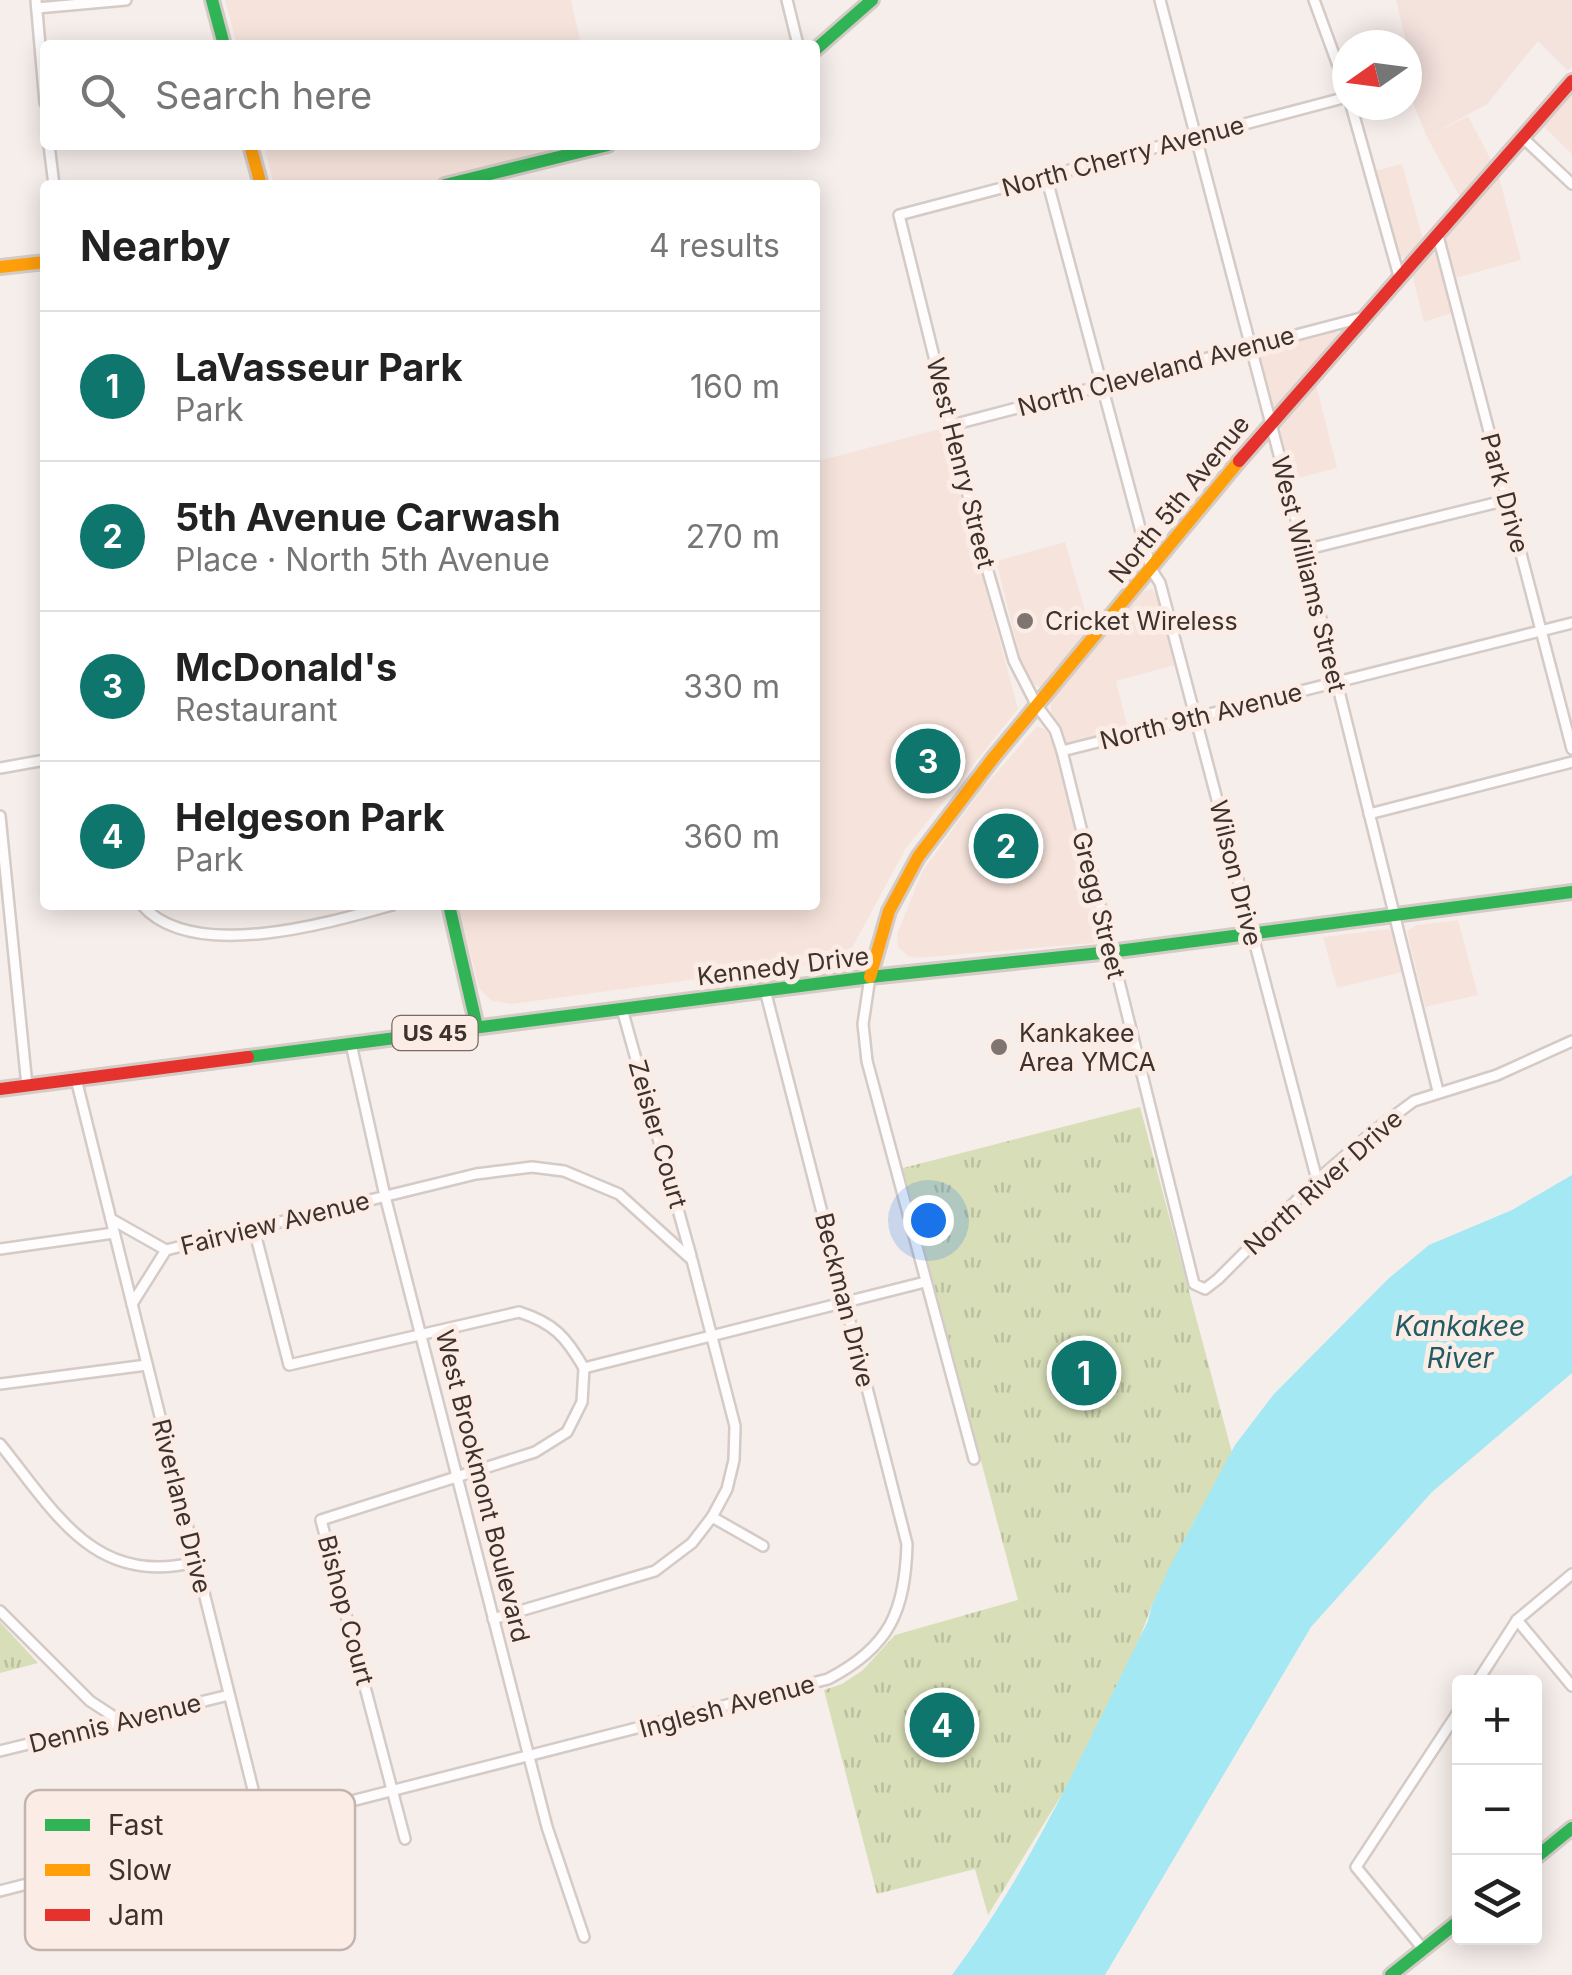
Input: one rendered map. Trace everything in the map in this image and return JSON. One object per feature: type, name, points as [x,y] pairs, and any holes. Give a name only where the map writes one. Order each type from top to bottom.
[{"type":"main road","points":[[212,0],[223,40]]},
{"type":"main road","points":[[820,46],[872,0]]},
{"type":"main road","name":"North 5th Avenue","points":[[870,977],[889,911],[918,857],[994,757],[1270,423],[1572,81]]},
{"type":"main road","points":[[251,150],[260,180]]},
{"type":"main road","points":[[466,180],[588,150]]},
{"type":"main road","points":[[0,267],[40,263]]},
{"type":"main road","name":"Kennedy Drive","points":[[0,1089],[764,990],[1110,952],[1572,892]]},
{"type":"main road","points":[[450,910],[477,1028]]},
{"type":"main road","points":[[1539,1855],[1572,1828]]},
{"type":"main road","points":[[1391,1975],[1452,1926]]},
{"type":"street","points":[[40,48],[36,4],[126,0]]},
{"type":"street","points":[[787,0],[797,40]]},
{"type":"street","name":"West Williams Street","points":[[1160,0],[1304,550],[1438,1091]]},
{"type":"street","points":[[1314,0],[1332,51]]},
{"type":"street","name":"North Cherry Avenue","points":[[899,215],[1332,98]]},
{"type":"street","points":[[1355,120],[1398,276]]},
{"type":"street","points":[[1523,138],[1572,184]]},
{"type":"street","points":[[50,150],[53,180]]},
{"type":"street","name":"Wilson Drive","points":[[1046,176],[1151,569],[1160,583],[1196,716],[1317,1180]]},
{"type":"street","name":"West Henry Street","points":[[899,215],[1014,662],[1037,706]]},
{"type":"street","name":"Park Drive","points":[[1438,236],[1572,749]]},
{"type":"street","name":"North Cleveland Avenue","points":[[952,425],[1361,318]]},
{"type":"street","points":[[1304,550],[1506,500]]},
{"type":"street","name":"North 9th Avenue","points":[[1062,751],[1572,623]]},
{"type":"street","name":"Gregg Street","points":[[1037,706],[1055,730],[1062,751],[1194,1284]]},
{"type":"street","points":[[0,768],[40,761]]},
{"type":"street","points":[[1370,814],[1572,762]]},
{"type":"street","points":[[0,816],[27,1086]]},
{"type":"street","points":[[147,910],[152,916],[203,936],[277,930],[374,910]]},
{"type":"street","points":[[0,941],[12,940]]},
{"type":"street","points":[[870,977],[863,1042],[974,1460]]},
{"type":"street","name":"Beckman Drive","points":[[764,990],[908,1544],[906,1579],[898,1612]]},
{"type":"street","name":"Zeisler Court","points":[[493,1619],[655,1571],[692,1543],[712,1517],[727,1490],[734,1460],[735,1426],[714,1336],[622,1009]]},
{"type":"street","name":"North River Drive","points":[[1194,1284],[1205,1289],[1218,1279],[1317,1180],[1414,1100],[1497,1075],[1572,1041]]},
{"type":"street","name":"West Brookmont Boulevard","points":[[351,1044],[385,1196],[547,1828],[584,1936]]},
{"type":"street","name":"Riverlane Drive","points":[[76,1079],[253,1790]]},
{"type":"street","name":"Fairview Avenue","points":[[111,1219],[166,1250],[476,1174],[532,1167],[564,1171],[619,1194],[692,1260]]},
{"type":"street","points":[[254,1228],[289,1365],[519,1312],[543,1320],[568,1341],[584,1368],[582,1402],[566,1432],[535,1452],[457,1478]]},
{"type":"street","points":[[0,1249],[114,1233]]},
{"type":"street","name":"Fairview Avenue","points":[[132,1304],[166,1250]]},
{"type":"street","points":[[584,1368],[925,1282]]},
{"type":"street","points":[[0,1384],[147,1365]]},
{"type":"street","points":[[0,1444],[67,1527],[106,1555],[120,1563],[149,1567],[196,1562]]},
{"type":"street","name":"Bishop Court","points":[[405,1839],[321,1520],[457,1478]]},
{"type":"street","points":[[712,1517],[764,1546]]},
{"type":"street","points":[[1482,1675],[1518,1620],[1572,1574]]},
{"type":"street","points":[[0,1612],[90,1701],[122,1722]]},
{"type":"street","name":"Inglesh Avenue","points":[[355,1802],[828,1679],[859,1663],[882,1640],[898,1612]]},
{"type":"street","points":[[1518,1620],[1572,1686]]},
{"type":"street","name":"Dennis Avenue","points":[[0,1751],[230,1695]]},
{"type":"street","points":[[1422,1950],[1356,1868],[1452,1721]]},
{"type":"street","name":"Inglesh Avenue","points":[[0,1890],[25,1884]]},
{"type":"shaded area","points":[[225,0],[571,0],[580,40],[236,40]]},
{"type":"shaded area","points":[[1396,0],[1572,0],[1572,67],[1568,71],[1538,41],[1487,104],[1427,137],[1420,120],[1422,30],[1403,30]]},
{"type":"shaded area","points":[[1572,89],[1572,154],[1541,124]]},
{"type":"shaded area","points":[[1468,116],[1491,160],[1460,197],[1427,137]]},
{"type":"shaded area","points":[[265,150],[555,150],[437,180],[273,180]]},
{"type":"shaded area","points":[[1402,164],[1423,239],[1404,259],[1396,251],[1375,171]]},
{"type":"shaded area","points":[[1498,173],[1521,260],[1455,278],[1445,234]]},
{"type":"shaded area","points":[[1435,252],[1452,313],[1424,322],[1412,274]]},
{"type":"shaded area","points":[[1334,330],[1337,339],[1273,406],[1258,350]]},
{"type":"shaded area","points":[[1316,384],[1337,468],[1290,480],[1278,428]]},
{"type":"shaded area","points":[[943,428],[1018,709],[906,848],[846,959],[512,1004],[492,1001],[479,988],[459,910],[820,910],[820,461]]},
{"type":"shaded area","points":[[1065,542],[1091,631],[1045,686],[1039,687],[1030,682],[1023,669],[996,561]]},
{"type":"shaded area","points":[[1152,589],[1158,597],[1175,665],[1116,681],[1128,729],[1066,744],[1051,718],[1051,702],[1143,591]]},
{"type":"shaded area","points":[[1037,726],[1046,730],[1055,750],[1101,938],[1094,943],[908,956],[898,947],[897,934],[922,872],[978,794]]},
{"type":"shaded area","points":[[1458,920],[1478,995],[1425,1007],[1407,931],[1417,925]]},
{"type":"shaded area","points":[[1389,929],[1394,934],[1403,972],[1337,988],[1323,937]]},
{"type":"green space","points":[[1140,1107],[1235,1464],[1194,1521],[1152,1605],[1133,1656],[1067,1786],[988,1915],[975,1869],[877,1894],[824,1690],[863,1670],[895,1635],[1018,1600],[903,1168]]},
{"type":"green space","points":[[0,1622],[38,1663],[0,1673]]},
{"type":"water","name":"Kankakee River","points":[[1572,1175],[1572,1373],[1432,1492],[1311,1627],[1105,1975],[952,1975],[1034,1847],[1148,1621],[1169,1568],[1235,1445],[1274,1394],[1388,1279],[1429,1245],[1512,1210]]},
{"type":"traffic: fast","points":[[212,0],[223,40]]},
{"type":"traffic: fast","points":[[820,46],[872,0]]},
{"type":"traffic: fast","points":[[465,180],[588,150]]},
{"type":"traffic: fast","points":[[248,1057],[1572,892]]},
{"type":"traffic: fast","points":[[450,910],[477,1027]]},
{"type":"traffic: fast","points":[[1539,1855],[1572,1828]]},
{"type":"traffic: fast","points":[[1391,1975],[1452,1926]]},
{"type":"traffic: slow","points":[[251,150],[260,180]]},
{"type":"traffic: slow","points":[[0,267],[40,263]]},
{"type":"traffic: slow","points":[[870,977],[889,911],[918,857],[994,757],[1239,461]]},
{"type":"traffic: jam","points":[[1239,461],[1572,81]]},
{"type":"traffic: jam","points":[[0,1089],[248,1057]]},
{"type":"place","name":"Cricket Wireless","points":[[1025,621]]},
{"type":"place","name":"McDonald's","points":[[928,761]]},
{"type":"place","name":"5th Avenue Carwash","points":[[1006,846]]},
{"type":"place","name":"Kankakee Area YMCA","points":[[999,1047]]},
{"type":"place","name":"LaVasseur Park","points":[[1084,1373]]},
{"type":"place","name":"Helgeson Park","points":[[942,1725]]}]
